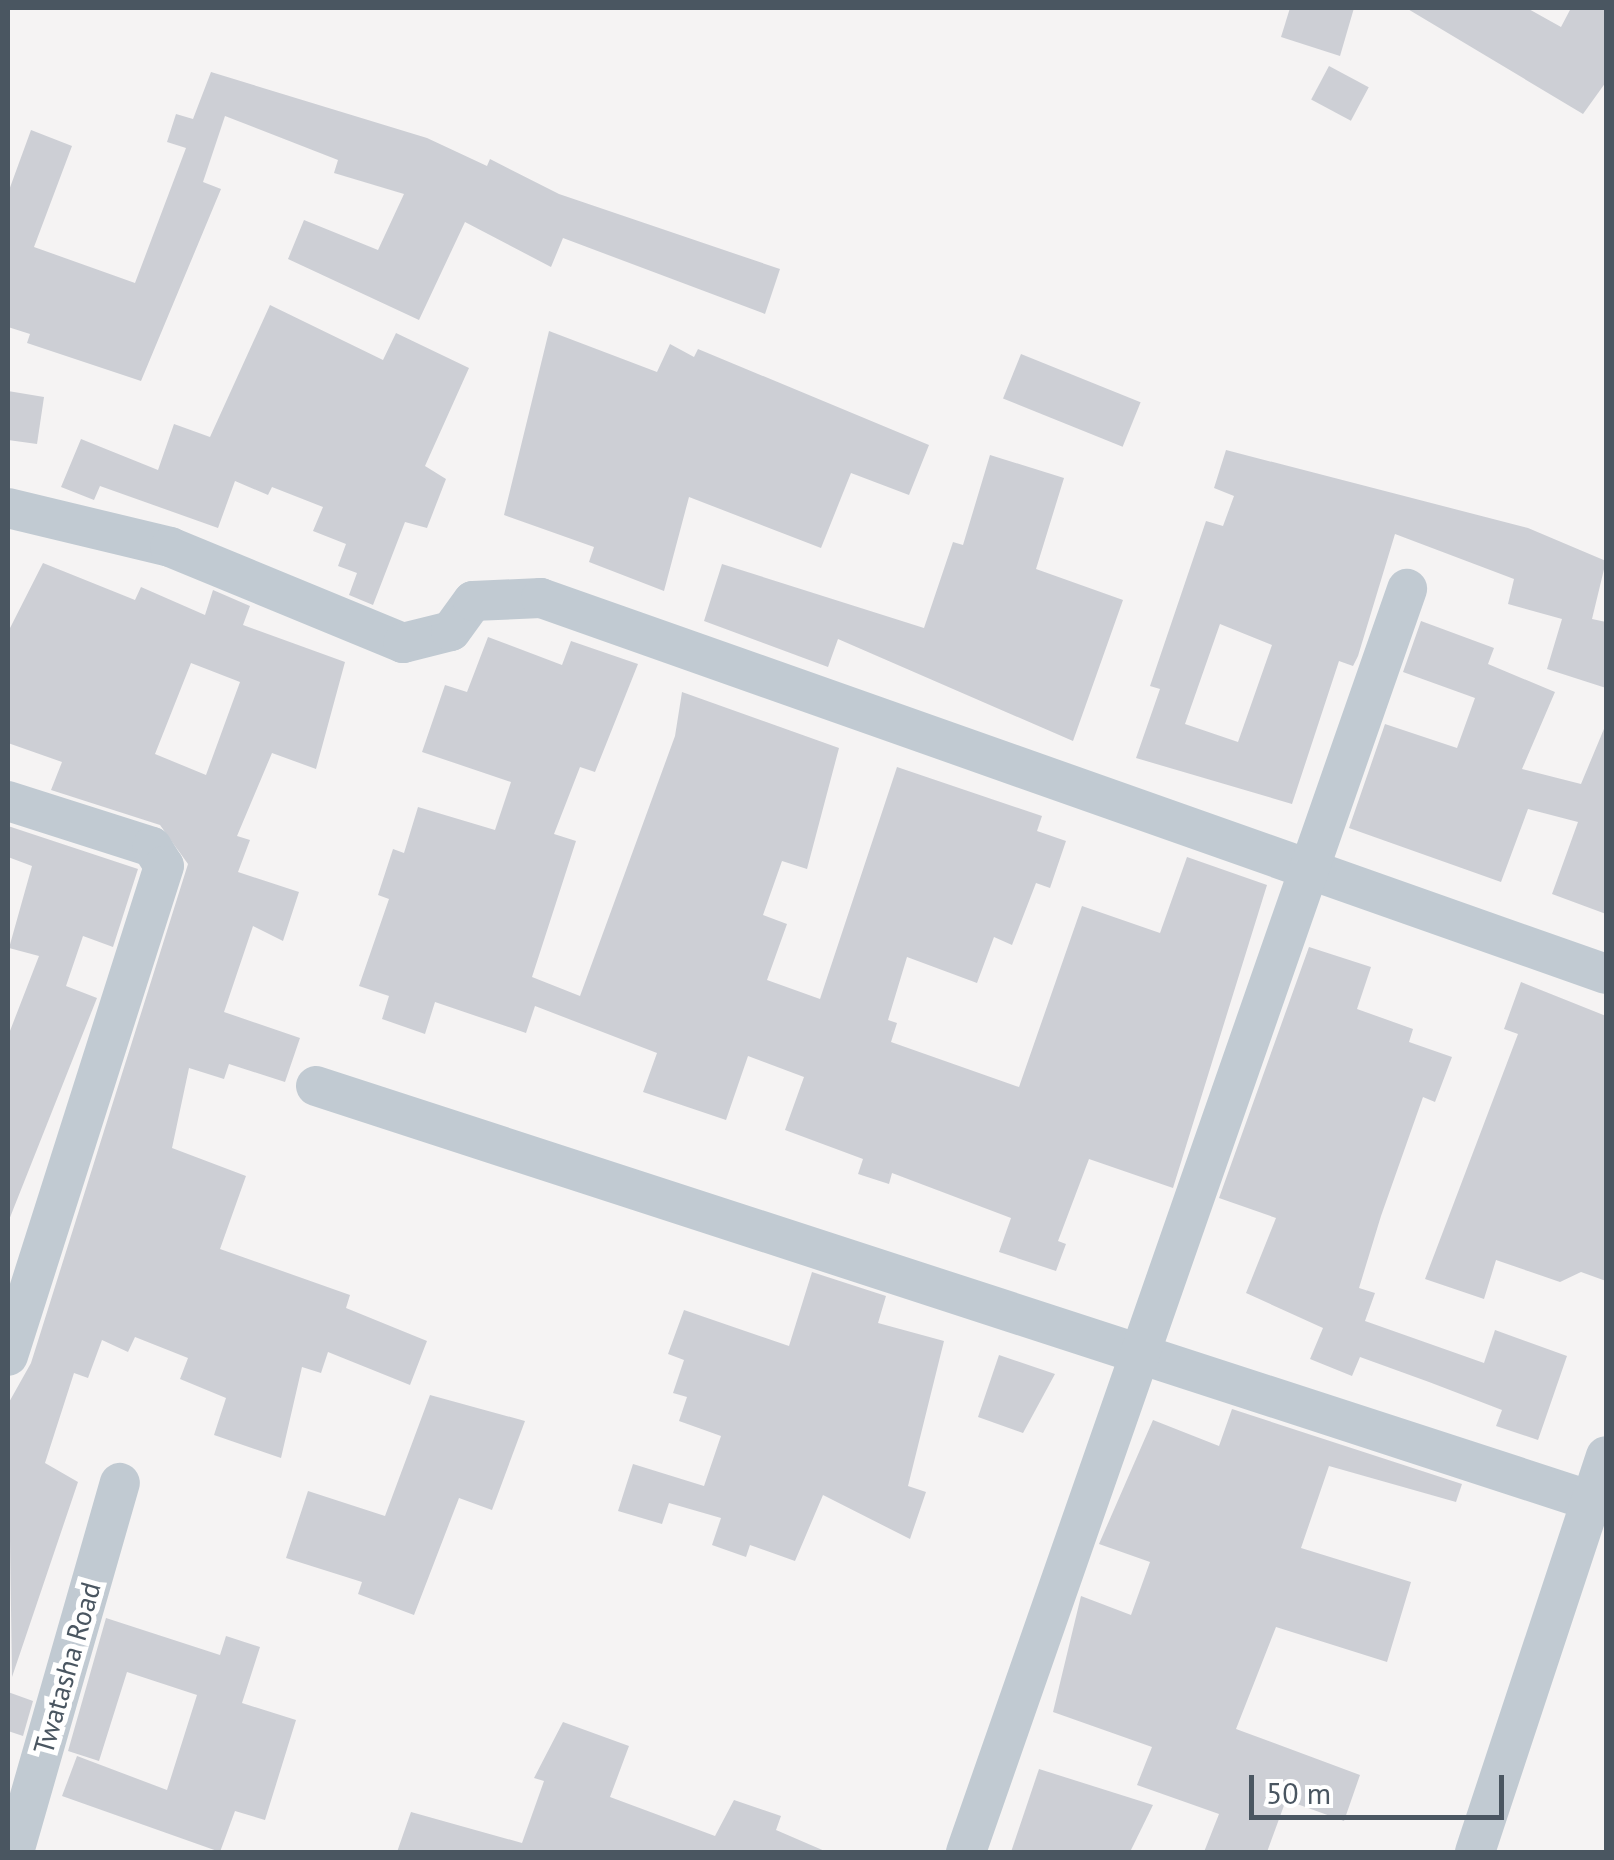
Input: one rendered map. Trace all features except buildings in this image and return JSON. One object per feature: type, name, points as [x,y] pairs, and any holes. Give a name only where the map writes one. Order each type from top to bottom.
[{"type":"street","points":[[8,508],[170,547],[403,643],[451,631],[473,601],[541,598],[1310,863],[1606,974]]},
{"type":"street","points":[[966,1852],[1135,1357],[1210,1169],[1310,863],[1407,589]]},
{"type":"street","points":[[8,801],[152,847],[164,866],[19,1274],[8,1356]]},
{"type":"street","points":[[316,1086],[1135,1357],[1593,1524]]},
{"type":"street","points":[[1475,1852],[1593,1524],[1606,1456]]},
{"type":"street","name":"Twatasha Road","points":[[14,1852],[120,1483]]}]
